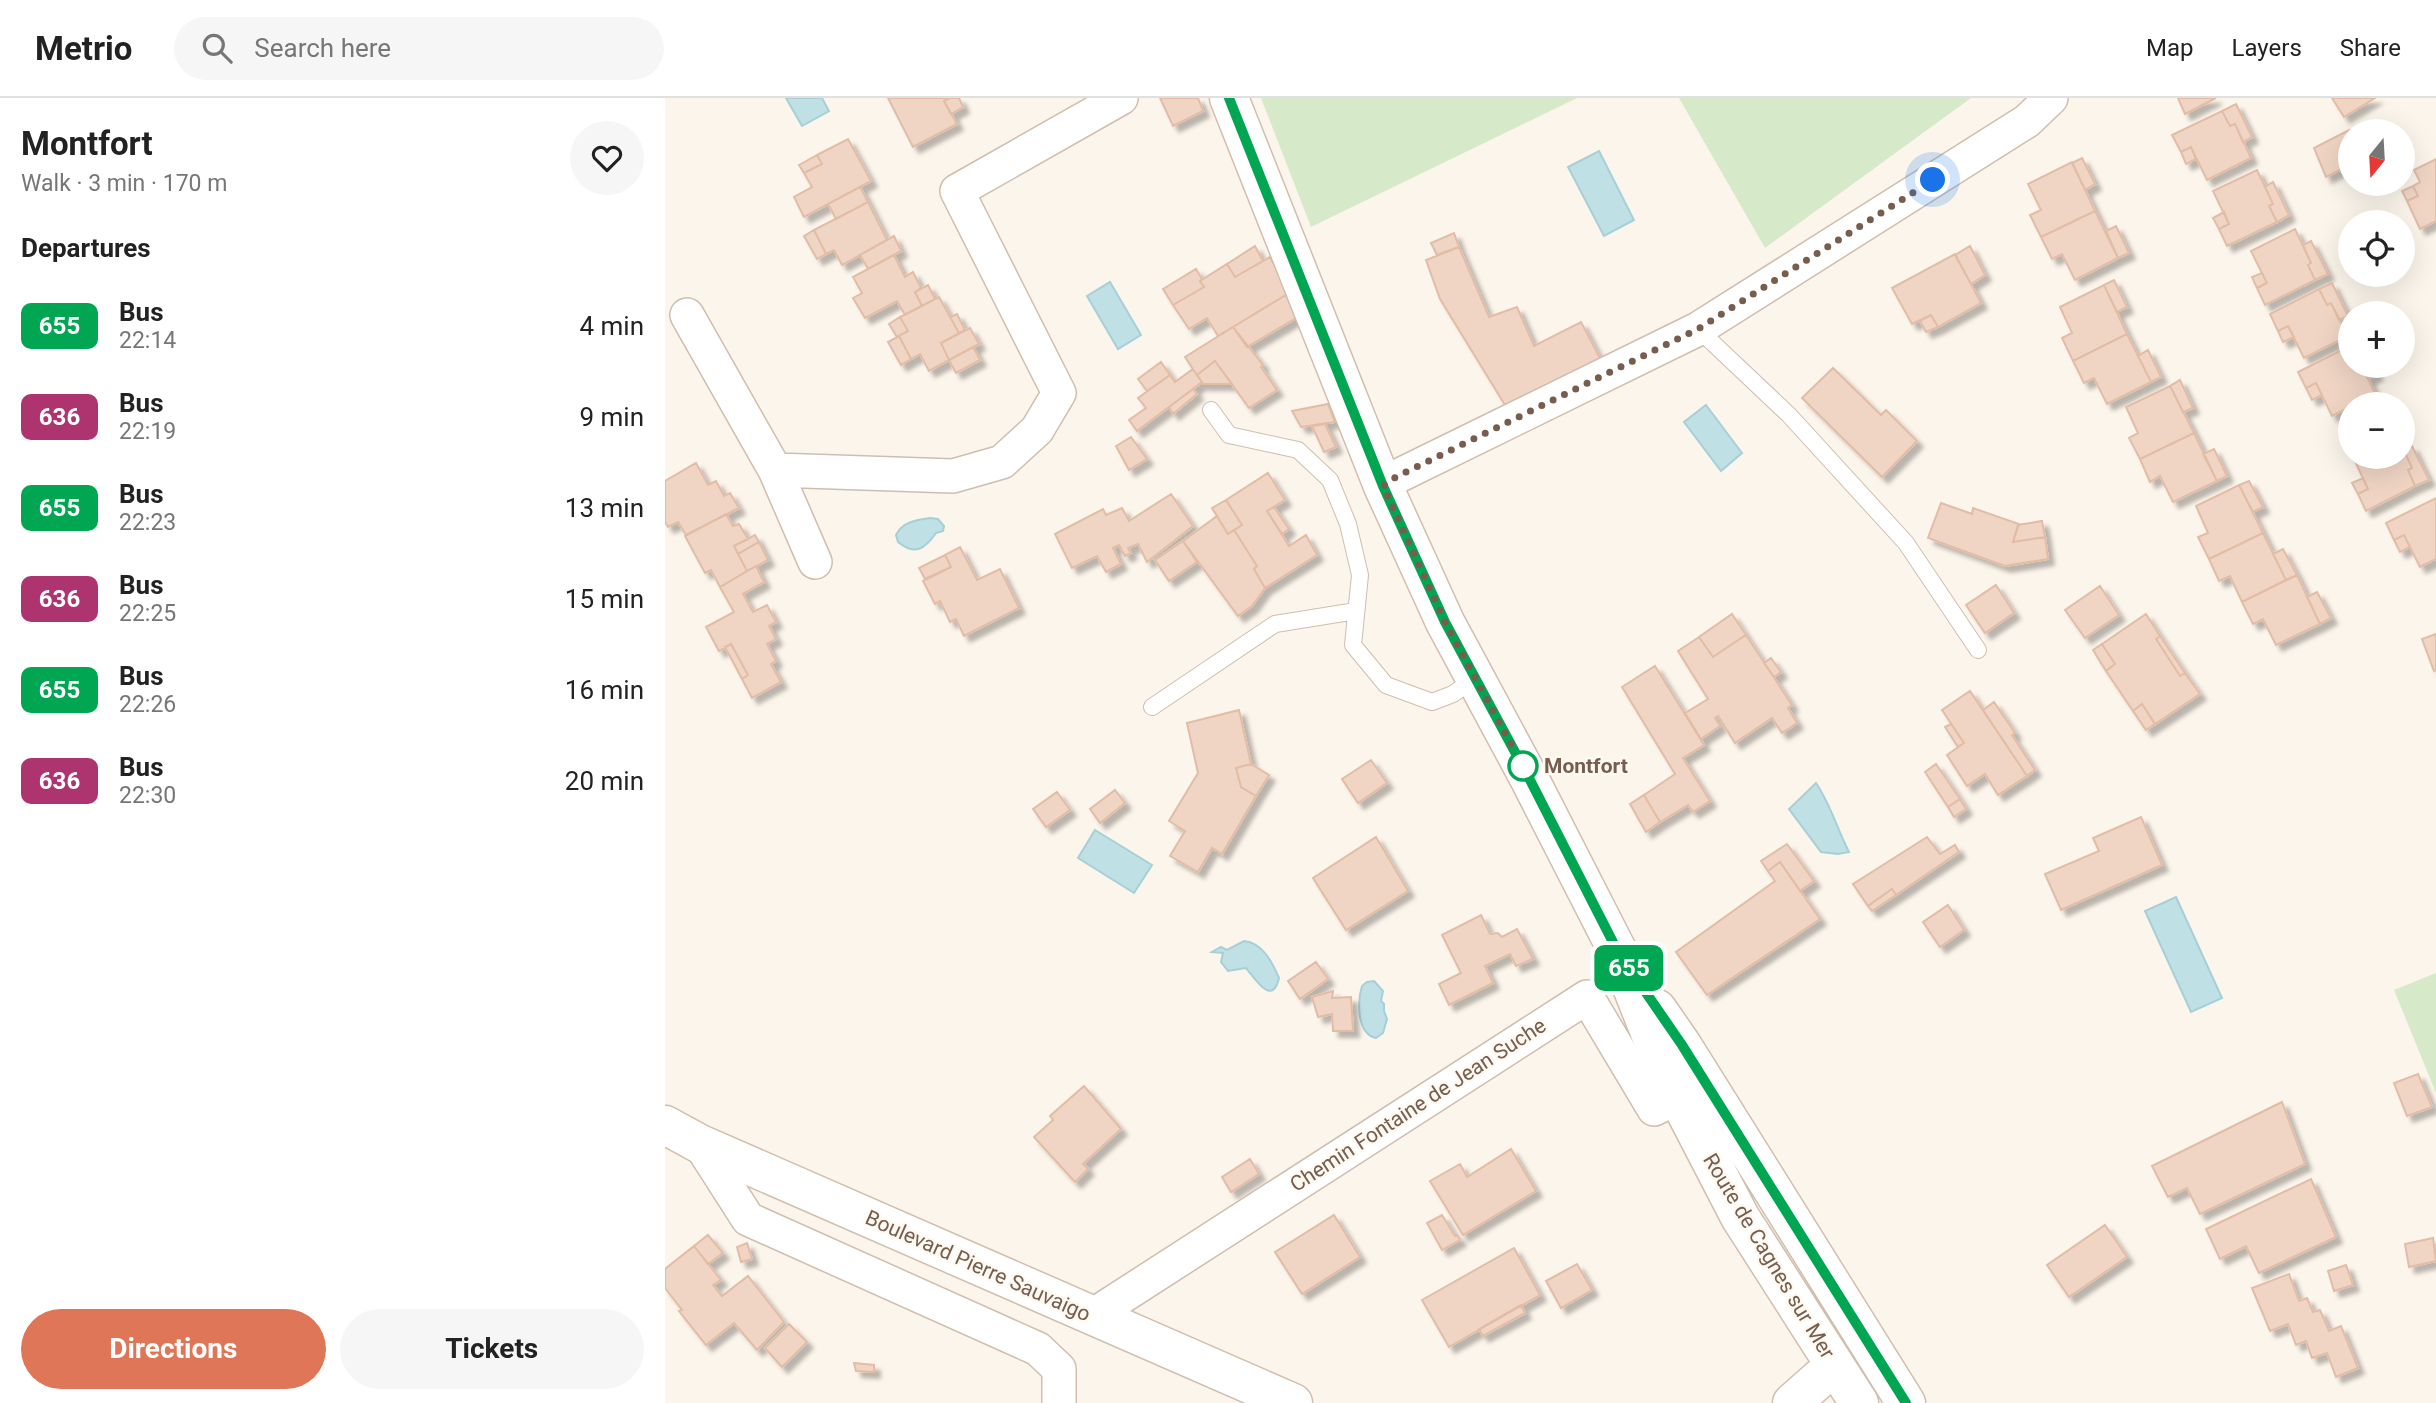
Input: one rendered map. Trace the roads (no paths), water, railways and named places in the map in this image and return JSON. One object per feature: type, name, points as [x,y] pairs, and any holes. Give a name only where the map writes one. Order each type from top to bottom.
[{"type":"main road","name":"Route de Cagnes sur Mer","points":[[1229,98],[1383,486],[1445,622],[1618,952],[1668,1078],[1692,1091],[1772,1188],[1906,1403]]},
{"type":"main road","name":"Route de Cagnes sur Mer","points":[[1692,1091],[1740,1217],[1862,1392]]},
{"type":"main road","name":"Boulevard Pierre Sauvaigo","points":[[665,1125],[700,1144],[1293,1403]]},
{"type":"main road","points":[[1772,1188],[1778,1232],[1848,1342],[1858,1362],[1862,1392],[1819,1379],[1792,1403]]},
{"type":"street","points":[[775,470],[953,476],[1002,462],[1037,430],[1059,393],[957,191],[1121,98]]},
{"type":"street","points":[[1383,486],[1396,477],[1698,329],[2027,121],[2051,98]]},
{"type":"street","points":[[687,315],[775,470],[815,562]]},
{"type":"street","name":"Chemin Fontaine de Jean Suche","points":[[1092,1316],[1587,997],[1654,1109],[1692,1091]]},
{"type":"street","points":[[700,1144],[748,1219],[1038,1349],[1059,1369],[1059,1403]]},
{"type":"lane","points":[[1698,329],[1789,415],[1906,543],[1978,650]]},
{"type":"lane","points":[[1211,410],[1229,435],[1298,450],[1330,480],[1348,524],[1360,575],[1353,645],[1387,685],[1432,702],[1453,694],[1475,678]]},
{"type":"lane","points":[[1152,707],[1275,624],[1356,611]]},
{"type":"water","points":[[786,98],[822,98],[829,111],[802,126]]},
{"type":"water","points":[[1599,151],[1634,220],[1604,236],[1568,167]]},
{"type":"water","points":[[1110,282],[1141,335],[1118,349],[1087,296]]},
{"type":"water","points":[[1706,405],[1742,453],[1721,471],[1684,422]]},
{"type":"water","points":[[930,518],[938,519],[944,526],[943,531],[936,533],[924,547],[915,550],[898,542],[896,535],[906,524]]},
{"type":"water","points":[[1816,783],[1849,852],[1821,852],[1789,809]]},
{"type":"water","points":[[1095,830],[1152,865],[1134,893],[1078,858]]},
{"type":"water","points":[[2176,897],[2222,998],[2191,1012],[2145,911]]},
{"type":"water","points":[[1244,941],[1262,949],[1273,966],[1279,978],[1272,990],[1263,988],[1246,968],[1228,971],[1221,962],[1223,953],[1212,952],[1221,947],[1227,950]]},
{"type":"water","points":[[1374,981],[1383,991],[1381,1001],[1387,1019],[1383,1033],[1376,1038],[1365,1030],[1359,1008],[1362,986]]},
{"type":"place","name":"Montfort","points":[[1523,766]]}]
